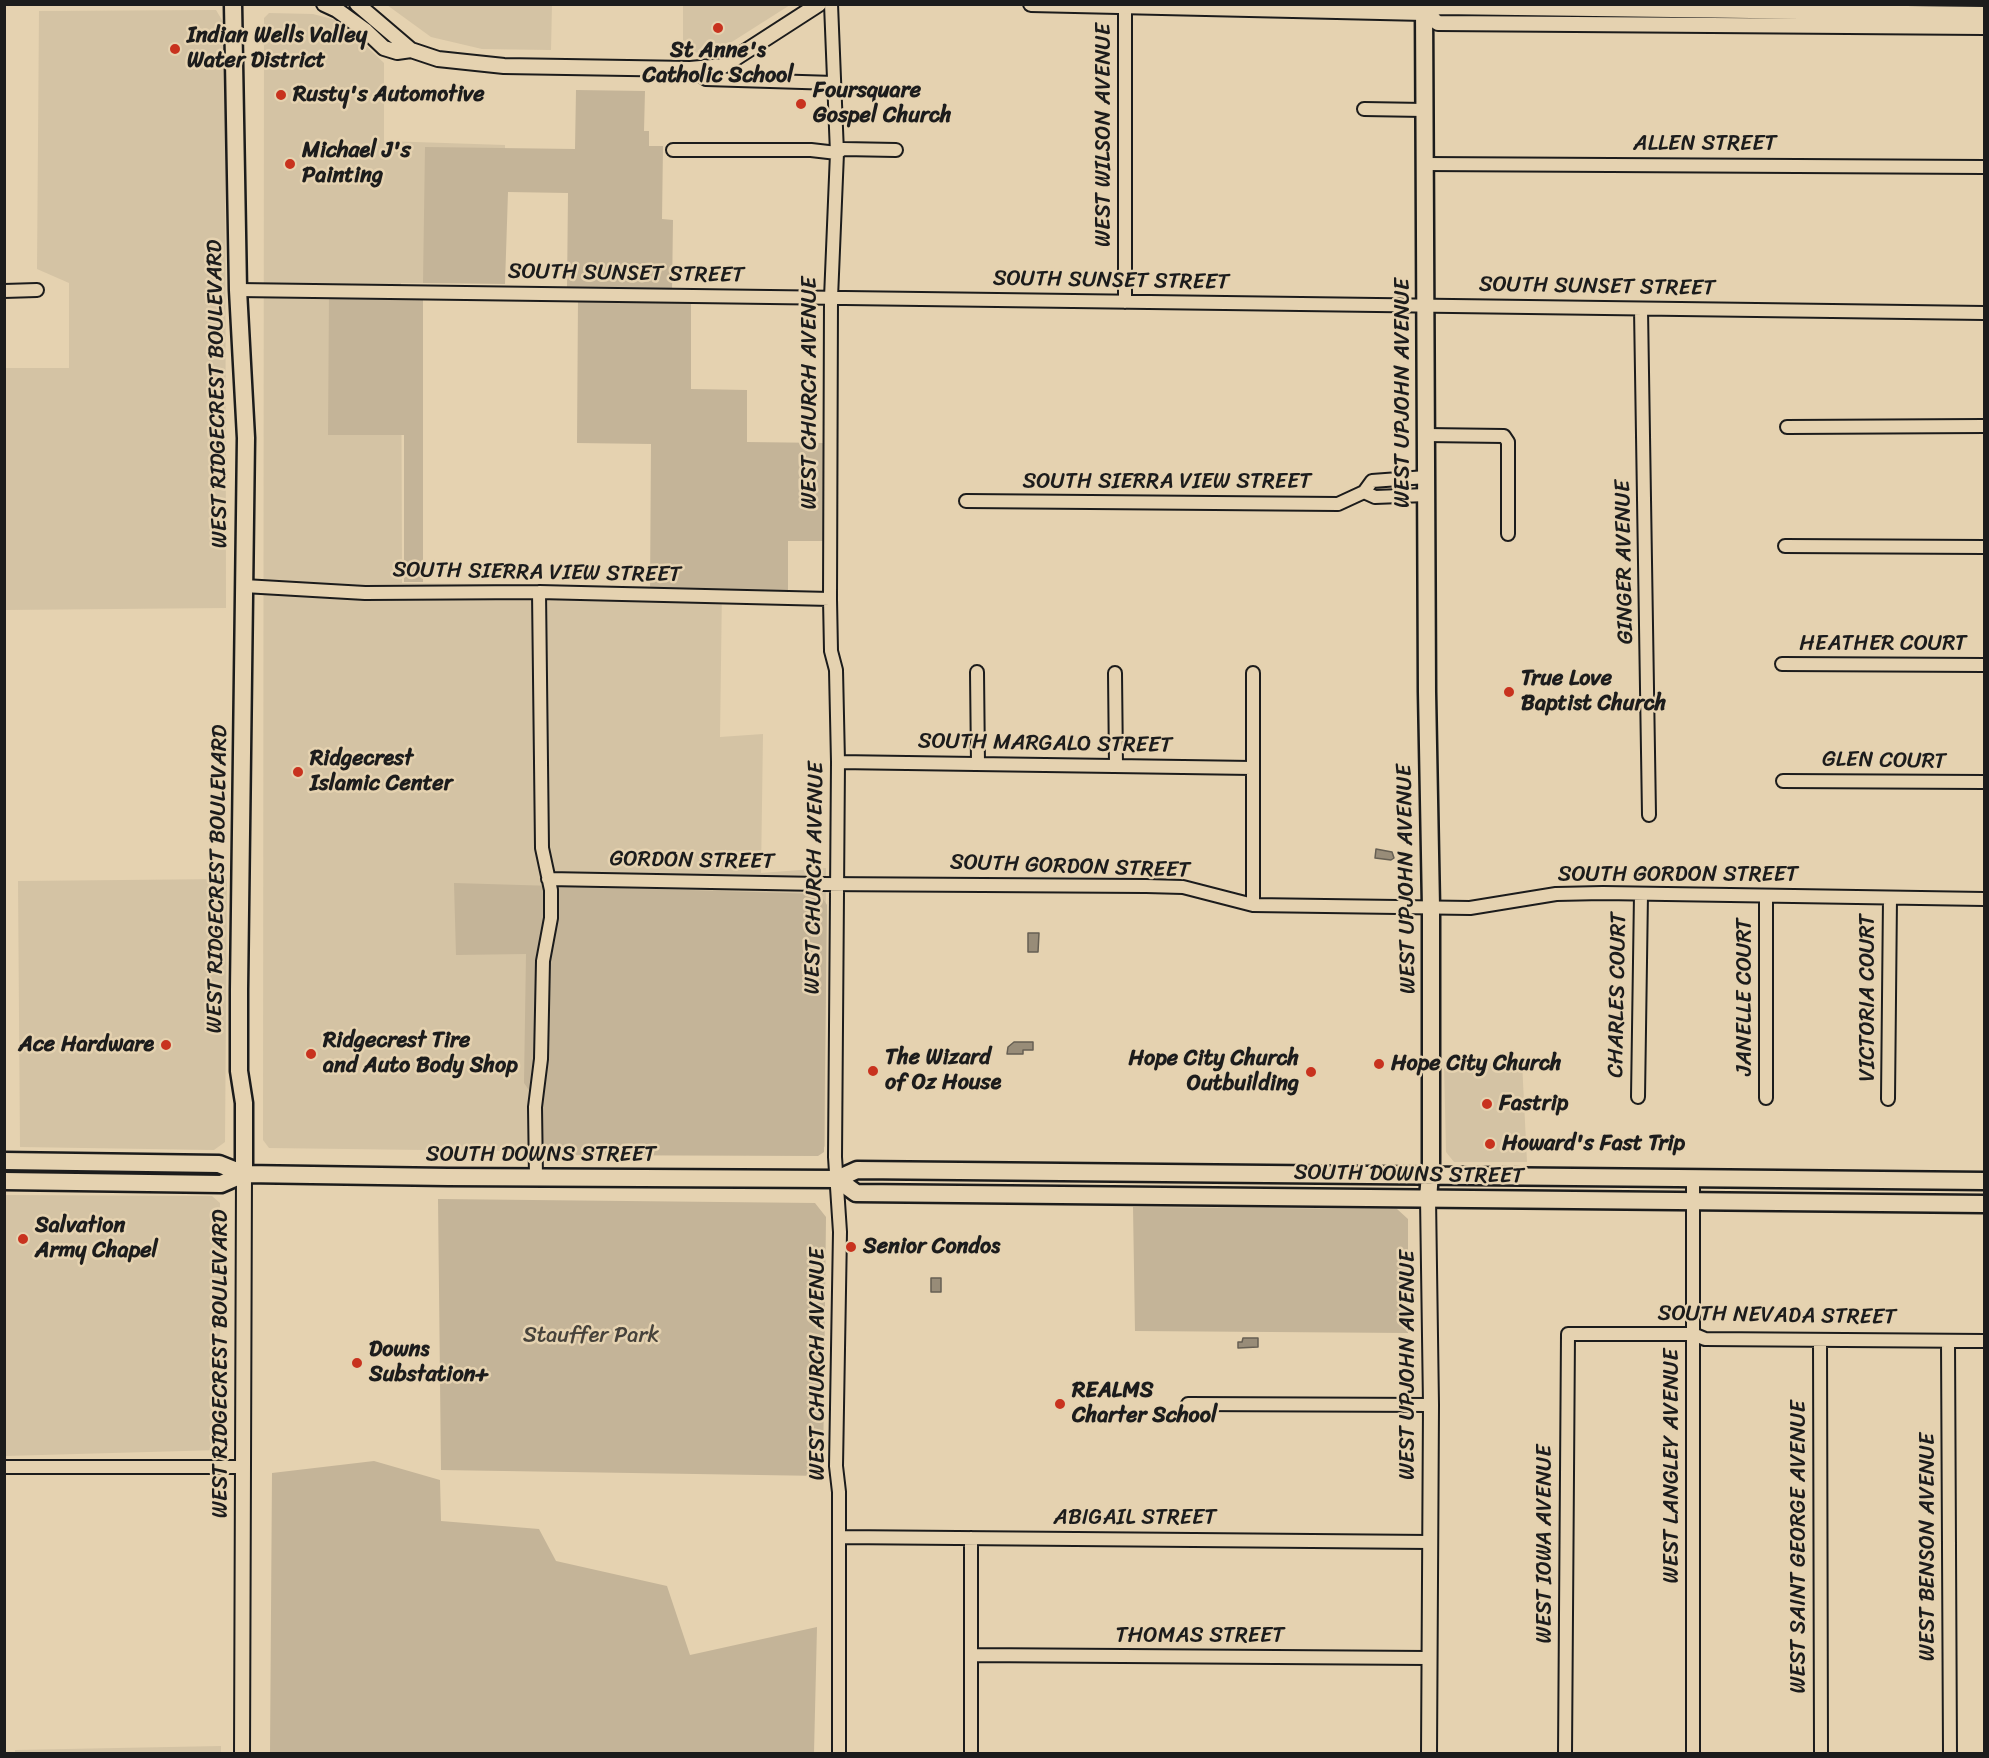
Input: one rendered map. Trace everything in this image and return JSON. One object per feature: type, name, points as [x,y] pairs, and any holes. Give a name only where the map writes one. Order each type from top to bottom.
[{"type":"main road","name":"WEST RIDGECREST BOULEVARD","points":[[233,4],[238,290],[246,438],[239,1071],[244,1103],[244,1174]]},
{"type":"main road","name":"WEST UPJOHN AVENUE","points":[[1424,9],[1431,907],[1428,1198]]},
{"type":"main road","points":[[4,1161],[219,1164],[244,1174]]},
{"type":"main road","name":"SOUTH DOWNS STREET","points":[[244,1174],[837,1179],[857,1170],[1984,1181]]},
{"type":"main road","points":[[4,1181],[221,1184],[244,1174]]},
{"type":"main road","name":"SOUTH DOWNS STREET","points":[[837,1179],[856,1193],[1984,1204]]},
{"type":"street","points":[[324,4],[352,20],[384,48],[397,52],[411,50]]},
{"type":"street","points":[[357,4],[411,50],[438,59],[504,66],[690,69],[723,66],[819,4]]},
{"type":"street","name":"WEST CHURCH AVENUE","points":[[831,4],[837,153],[831,298],[830,599],[831,651],[836,670],[838,762],[835,883],[835,1157],[840,1268],[836,1466],[839,1537],[839,1754]]},
{"type":"street","points":[[1031,4],[1424,9],[1438,23],[1826,14],[1984,14]]},
{"type":"street","name":"WEST WILSON AVENUE","points":[[1125,6],[1125,302]]},
{"type":"street","points":[[1943,15],[1984,27]]},
{"type":"street","points":[[690,69],[706,79],[834,83]]},
{"type":"street","points":[[1364,109],[1424,110]]},
{"type":"street","points":[[672,150],[811,150],[837,153],[843,149],[896,150]]},
{"type":"street","name":"ALLEN STREET","points":[[1424,164],[1984,167]]},
{"type":"street","points":[[4,291],[37,290]]},
{"type":"street","name":"SOUTH SUNSET STREET","points":[[238,290],[1984,313]]},
{"type":"street","name":"GINGER AVENUE","points":[[1641,309],[1649,815]]},
{"type":"street","points":[[1787,427],[1984,426]]},
{"type":"street","points":[[1426,435],[1504,436],[1508,442],[1508,534]]},
{"type":"street","name":"SOUTH SIERRA VIEW STREET","points":[[966,501],[1338,504],[1364,492],[1372,481],[1426,477]]},
{"type":"street","points":[[1364,492],[1375,497],[1426,495]]},
{"type":"street","points":[[1785,546],[1984,547]]},
{"type":"street","name":"SOUTH SIERRA VIEW STREET","points":[[244,586],[355,593],[539,592],[830,599]]},
{"type":"street","points":[[536,1177],[535,1107],[541,1059],[543,961],[551,918],[551,890],[542,848],[539,592]]},
{"type":"street","name":"HEATHER COURT","points":[[1782,664],[1984,665]]},
{"type":"street","points":[[977,672],[978,764]]},
{"type":"street","points":[[1115,673],[1116,766]]},
{"type":"street","points":[[1253,673],[1253,905]]},
{"type":"street","name":"SOUTH MARGALO STREET","points":[[838,762],[1252,768]]},
{"type":"street","name":"GLEN COURT","points":[[1783,780],[1984,783]]},
{"type":"street","name":"GORDON STREET","points":[[548,879],[835,883]]},
{"type":"street","name":"SOUTH GORDON STREET","points":[[835,883],[1183,887],[1253,905],[1470,908],[1556,894],[1984,899]]},
{"type":"street","name":"CHARLES COURT","points":[[1638,1097],[1641,894]]},
{"type":"street","name":"JANELLE COURT","points":[[1766,896],[1766,1098]]},
{"type":"street","name":"VICTORIA COURT","points":[[1888,1099],[1890,898]]},
{"type":"street","name":"WEST RIDGECREST BOULEVARD","points":[[242,1754],[244,1174]]},
{"type":"street","name":"WEST LANGLEY AVENUE","points":[[1692,1179],[1693,1754]]},
{"type":"street","name":"WEST UPJOHN AVENUE","points":[[1428,1198],[1431,1405],[1429,1754]]},
{"type":"street","name":"SOUTH NEVADA STREET","points":[[1568,1334],[1693,1334],[1706,1339],[1984,1341]]},
{"type":"street","name":"WEST IOWA AVENUE","points":[[1565,1754],[1568,1334]]},
{"type":"street","name":"WEST SAINT GEORGE AVENUE","points":[[1820,1340],[1821,1754]]},
{"type":"street","name":"WEST BENSON AVENUE","points":[[1948,1341],[1950,1754]]},
{"type":"street","points":[[1188,1404],[1431,1405]]},
{"type":"street","points":[[4,1467],[242,1467]]},
{"type":"street","name":"ABIGAIL STREET","points":[[839,1537],[1430,1542]]},
{"type":"street","points":[[971,1538],[971,1754]]},
{"type":"street","name":"THOMAS STREET","points":[[971,1655],[1428,1658]]},
{"type":"shaded area","name":"St Anne's Catholic School","points":[[683,4],[790,5],[716,52],[683,53]]},
{"type":"shaded area","points":[[387,5],[552,5],[551,50],[482,49],[431,37]]},
{"type":"shaded area","points":[[216,10],[225,25],[226,608],[5,610],[5,368],[69,368],[69,283],[37,269],[39,11]]},
{"type":"shaded area","points":[[269,13],[313,14],[340,21],[384,63],[384,141],[505,145],[504,283],[401,283],[402,583],[722,587],[720,737],[763,734],[761,873],[826,868],[825,1146],[819,1155],[269,1148],[263,1140],[264,18]]},
{"type":"shaded area","points":[[1376,849],[1392,852],[1394,858],[1391,860],[1375,858]]},
{"type":"shaded area","points":[[227,879],[225,1142],[214,1150],[20,1147],[18,881]]},
{"type":"shaded area","points":[[1028,933],[1039,933],[1038,952],[1028,952]]},
{"type":"shaded area","points":[[1014,1042],[1033,1042],[1033,1050],[1023,1050],[1023,1054],[1007,1054],[1008,1047]]},
{"type":"shaded area","points":[[1522,1062],[1527,1162],[1454,1162],[1446,1152],[1444,1064]]},
{"type":"shaded area","points":[[5,1195],[212,1196],[220,1203],[220,1450],[5,1456]]},
{"type":"shaded area","points":[[931,1278],[941,1278],[941,1292],[931,1292]]},
{"type":"shaded area","points":[[1243,1338],[1258,1338],[1258,1347],[1238,1348],[1238,1342],[1242,1342]]},
{"type":"shaded area","points":[[221,1746],[221,1754],[15,1753],[15,1750]]},
{"type":"green space","points":[[576,90],[645,91],[644,131],[649,131],[649,146],[663,146],[662,219],[673,220],[672,292],[567,290],[568,193],[508,192],[505,284],[423,283],[425,147],[575,149]]},
{"type":"green space","points":[[329,295],[423,295],[423,582],[404,582],[404,435],[328,435]]},
{"type":"green space","points":[[578,299],[691,300],[691,389],[747,390],[747,442],[827,443],[827,541],[788,541],[788,593],[650,592],[651,444],[577,443]]},
{"type":"green space","points":[[454,883],[820,894],[827,905],[824,1152],[818,1156],[541,1155],[533,1096],[524,1083],[526,954],[456,955]]},
{"type":"green space","name":"Stauffer Park","points":[[438,1199],[815,1203],[826,1217],[823,1476],[441,1470]]},
{"type":"green space","points":[[1133,1207],[1397,1209],[1408,1219],[1408,1333],[1135,1331]]},
{"type":"green space","points":[[374,1461],[440,1480],[441,1521],[539,1529],[556,1561],[667,1586],[690,1655],[817,1627],[814,1753],[270,1753],[272,1473]]},
{"type":"place","name":"St Anne's Catholic School","points":[[718,28]]},
{"type":"place","name":"Indian Wells Valley Water District","points":[[175,49]]},
{"type":"place","name":"Rusty's Automotive","points":[[281,95]]},
{"type":"place","name":"Foursquare Gospel Church","points":[[801,104]]},
{"type":"place","name":"Michael J's Painting","points":[[290,164]]},
{"type":"place","name":"True Love Baptist Church","points":[[1509,692]]},
{"type":"place","name":"Ridgecrest Islamic Center","points":[[298,772]]},
{"type":"place","name":"Ace Hardware","points":[[166,1045]]},
{"type":"place","name":"Ridgecrest Tire and Auto Body Shop","points":[[311,1054]]},
{"type":"place","name":"Hope City Church","points":[[1379,1064]]},
{"type":"place","name":"The Wizard of Oz House","points":[[873,1071]]},
{"type":"place","name":"Hope City Church Outbuilding","points":[[1311,1072]]},
{"type":"place","name":"Fastrip","points":[[1487,1104]]},
{"type":"place","name":"Howard's Fast Trip","points":[[1490,1144]]},
{"type":"place","name":"Salvation Army Chapel","points":[[23,1239]]},
{"type":"place","name":"Senior Condos","points":[[851,1247]]},
{"type":"place","name":"Downs Substation+","points":[[357,1363]]},
{"type":"place","name":"REALMS Charter School","points":[[1060,1404]]}]
